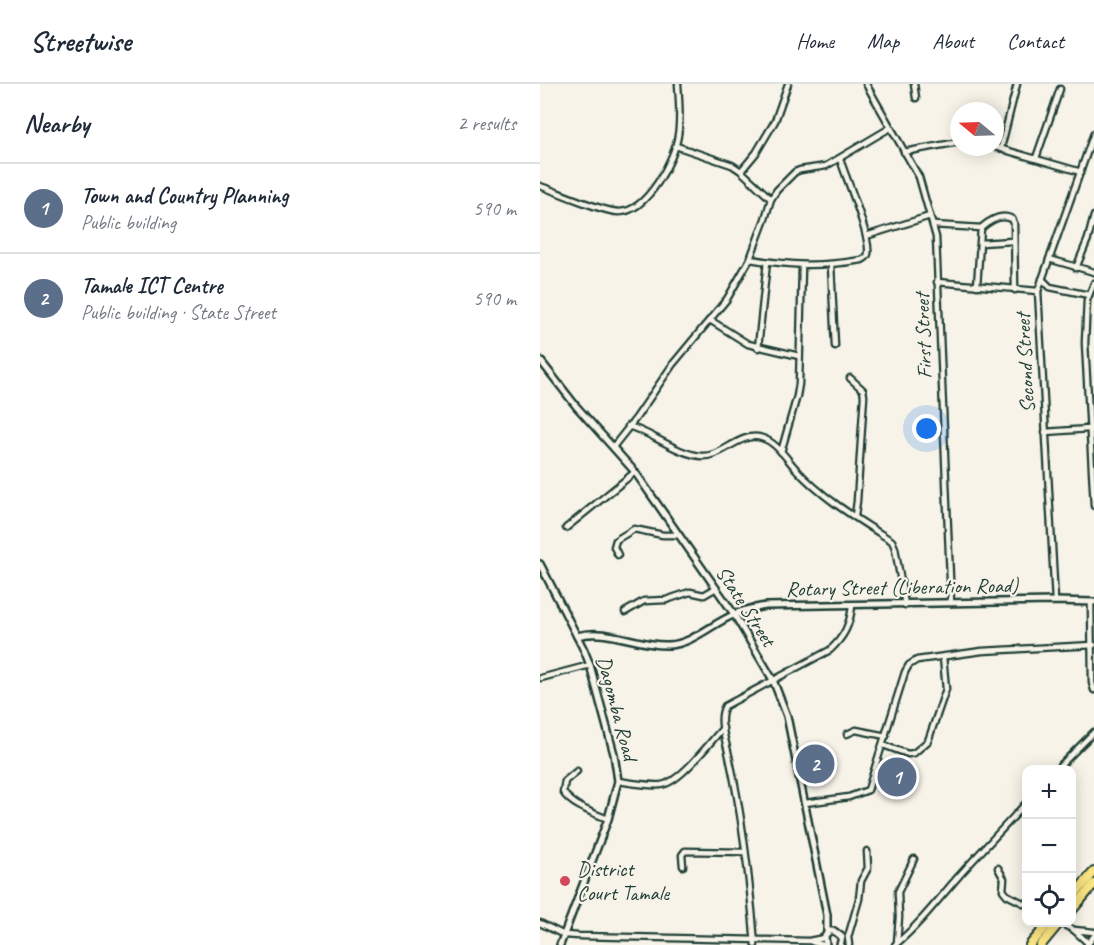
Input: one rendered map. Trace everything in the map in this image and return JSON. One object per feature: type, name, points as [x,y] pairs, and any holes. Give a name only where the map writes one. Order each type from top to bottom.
[{"type":"highway","points":[[1076,892],[1094,872]]},
{"type":"highway","points":[[1076,904],[1094,884]]},
{"type":"highway","points":[[1030,945],[1046,927]]},
{"type":"highway","points":[[1041,945],[1057,927]]},
{"type":"street","points":[[540,186],[614,212],[634,209],[654,187],[676,147],[680,104],[678,84]]},
{"type":"street","name":"First Street","points":[[866,84],[919,177],[936,237],[951,603]]},
{"type":"street","points":[[914,84],[916,98]]},
{"type":"street","points":[[1004,127],[1017,84]]},
{"type":"street","points":[[741,171],[756,153],[775,121],[787,85]]},
{"type":"street","points":[[1036,158],[1060,89]]},
{"type":"street","points":[[613,447],[673,364],[727,299],[750,259],[771,199],[777,190],[795,172],[826,166],[890,128]]},
{"type":"street","name":"Second Street","points":[[1055,601],[1038,291],[1094,133]]},
{"type":"street","points":[[904,152],[950,144]]},
{"type":"street","points":[[676,147],[723,161],[741,171],[771,199]]},
{"type":"street","points":[[1004,149],[1081,172]]},
{"type":"street","points":[[750,259],[802,266],[831,265],[866,258],[868,253],[866,236],[840,159]]},
{"type":"street","points":[[866,236],[930,216]]},
{"type":"street","points":[[1076,268],[1088,239],[1094,216]]},
{"type":"street","points":[[933,225],[981,228],[995,219],[1009,217],[1014,223],[1015,290]]},
{"type":"street","points":[[977,286],[981,228]]},
{"type":"street","points":[[981,243],[1013,241]]},
{"type":"street","points":[[1049,259],[1094,272]]},
{"type":"street","points":[[758,348],[767,262]]},
{"type":"street","points":[[831,265],[835,346]]},
{"type":"street","points":[[781,452],[797,396],[802,266]]},
{"type":"street","points":[[1042,279],[1050,287],[1089,295]]},
{"type":"street","points":[[937,282],[1038,291]]},
{"type":"street","points":[[1094,283],[1089,295],[1085,343],[1091,374],[1089,429],[1094,506]]},
{"type":"street","points":[[711,320],[747,344],[799,356]]},
{"type":"street","name":"State Street","points":[[540,360],[576,406],[635,471],[734,614],[773,680],[787,716],[827,915],[834,931],[840,934],[841,945]]},
{"type":"street","points":[[850,378],[863,390],[864,396],[855,516]]},
{"type":"street","points":[[636,417],[642,430]]},
{"type":"street","points":[[628,426],[642,430],[669,445],[707,456],[753,437],[768,441],[808,482],[894,545],[905,604]]},
{"type":"street","points":[[1045,432],[1089,429]]},
{"type":"street","points":[[566,528],[635,471]]},
{"type":"street","points":[[618,555],[614,548],[616,540],[634,530],[679,535]]},
{"type":"street","name":"Dagomba Road","points":[[540,564],[590,665],[614,754],[618,781],[609,819],[560,945]]},
{"type":"street","points":[[625,612],[644,601],[666,600],[690,592],[704,595],[716,588]]},
{"type":"street","points":[[1092,602],[1092,683],[1094,690]]},
{"type":"street","name":"Rotary Street (Liberation Road)","points":[[577,636],[598,634],[671,645],[685,641],[734,614],[766,606],[1092,602]]},
{"type":"street","points":[[755,943],[751,888],[730,758],[721,718],[725,706],[830,650],[839,642],[848,627],[852,606]]},
{"type":"street","points":[[805,803],[849,797],[868,790],[909,665],[916,660],[982,651],[1092,645]]},
{"type":"street","points":[[883,745],[908,754],[914,753],[928,741],[946,689],[944,657]]},
{"type":"street","points":[[541,678],[590,665]]},
{"type":"street","points":[[618,781],[646,785],[667,784],[682,772],[723,728]]},
{"type":"street","points":[[847,734],[856,730],[886,736]]},
{"type":"street","points":[[1061,765],[1094,732]]},
{"type":"street","points":[[578,771],[565,781],[563,792],[591,812],[609,819]]},
{"type":"street","points":[[896,944],[923,920],[959,876],[1022,807]]},
{"type":"street","points":[[683,866],[682,855],[685,851],[745,852]]},
{"type":"street","points":[[849,945],[848,937],[859,899],[861,881],[868,868],[867,851]]},
{"type":"street","points":[[896,944],[900,917],[898,892],[914,859]]},
{"type":"street","points":[[998,868],[1004,879],[1003,890],[1022,903]]},
{"type":"street","name":"State Street","points":[[825,940],[827,915]]},
{"type":"street","points":[[540,923],[564,935],[755,943],[825,940],[834,931]]},
{"type":"street","points":[[1068,927],[1094,934],[1088,944],[1074,930]]},
{"type":"place","name":"Tamale ICT Centre","points":[[815,764]]},
{"type":"place","name":"Town and Country Planning","points":[[897,777]]},
{"type":"place","name":"District Court Tamale","points":[[565,881]]}]
